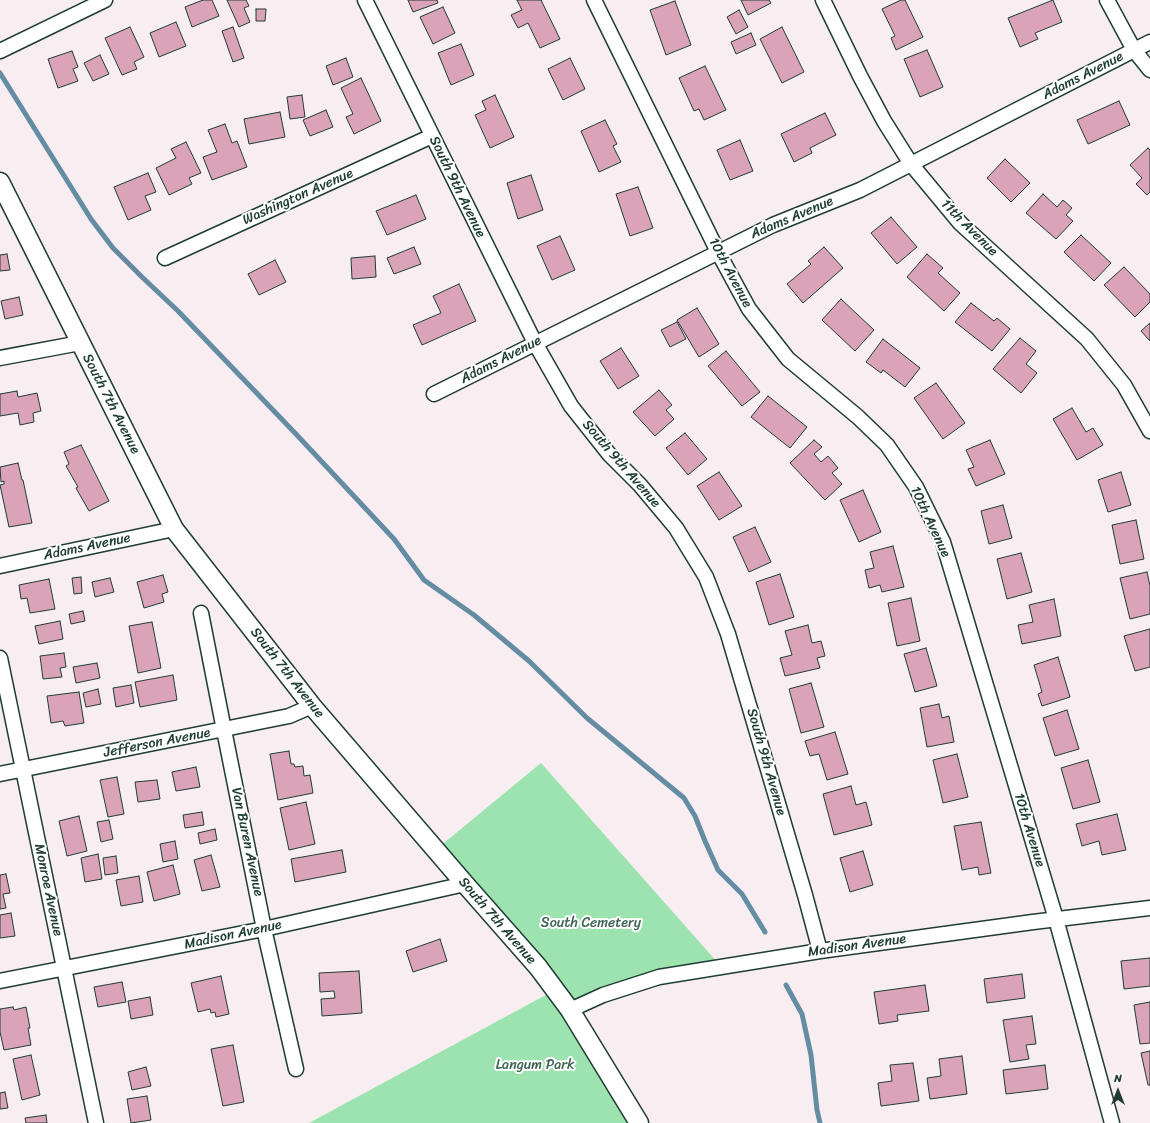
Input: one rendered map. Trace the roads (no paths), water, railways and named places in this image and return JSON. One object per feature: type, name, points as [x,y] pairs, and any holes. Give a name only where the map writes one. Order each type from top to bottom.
[{"type":"street","points":[[0,51],[105,0]]},
{"type":"street","name":"South 9th Avenue","points":[[366,0],[535,343],[571,406],[609,454],[640,485],[676,528],[706,577],[728,634],[820,951]]},
{"type":"street","name":"10th Avenue","points":[[594,0],[718,252],[749,310],[788,359],[858,416],[882,440],[916,487],[943,542],[1056,920],[1112,1123]]},
{"type":"street","name":"11th Avenue","points":[[822,0],[884,121],[911,164],[960,223],[1087,339],[1124,385],[1150,430]]},
{"type":"street","points":[[1107,0],[1134,50],[1150,70]]},
{"type":"street","name":"Adams Avenue","points":[[434,394],[773,225],[860,190],[1150,42]]},
{"type":"street","name":"Washington Avenue","points":[[164,258],[432,136]]},
{"type":"street","name":"South 7th Avenue","points":[[0,182],[174,529],[312,706],[464,884],[538,967],[570,1010],[639,1123]]},
{"type":"street","points":[[0,358],[80,343]]},
{"type":"street","name":"Adams Avenue","points":[[0,566],[174,529]]},
{"type":"street","name":"Van Buren Avenue","points":[[201,613],[264,929],[296,1069]]},
{"type":"street","name":"Monroe Avenue","points":[[0,658],[96,1123]]},
{"type":"street","name":"Jefferson Avenue","points":[[0,774],[289,716],[312,706]]},
{"type":"street","name":"Madison Avenue","points":[[0,981],[264,929],[464,884]]},
{"type":"street","name":"Madison Avenue","points":[[570,1010],[603,995],[659,977],[820,951],[1150,908]]},
{"type":"waterway","points":[[0,73],[91,219],[113,248],[178,311],[295,433],[394,539],[424,580],[474,615],[529,661],[587,718],[684,798],[695,816],[718,870],[742,894],[765,932]]},
{"type":"waterway","points":[[786,985],[802,1014],[811,1055],[817,1110],[820,1123]]},
{"type":"park label","name":"South Cemetery","points":[[591,923]]},
{"type":"park label","name":"Langum Park","points":[[535,1065]]}]
